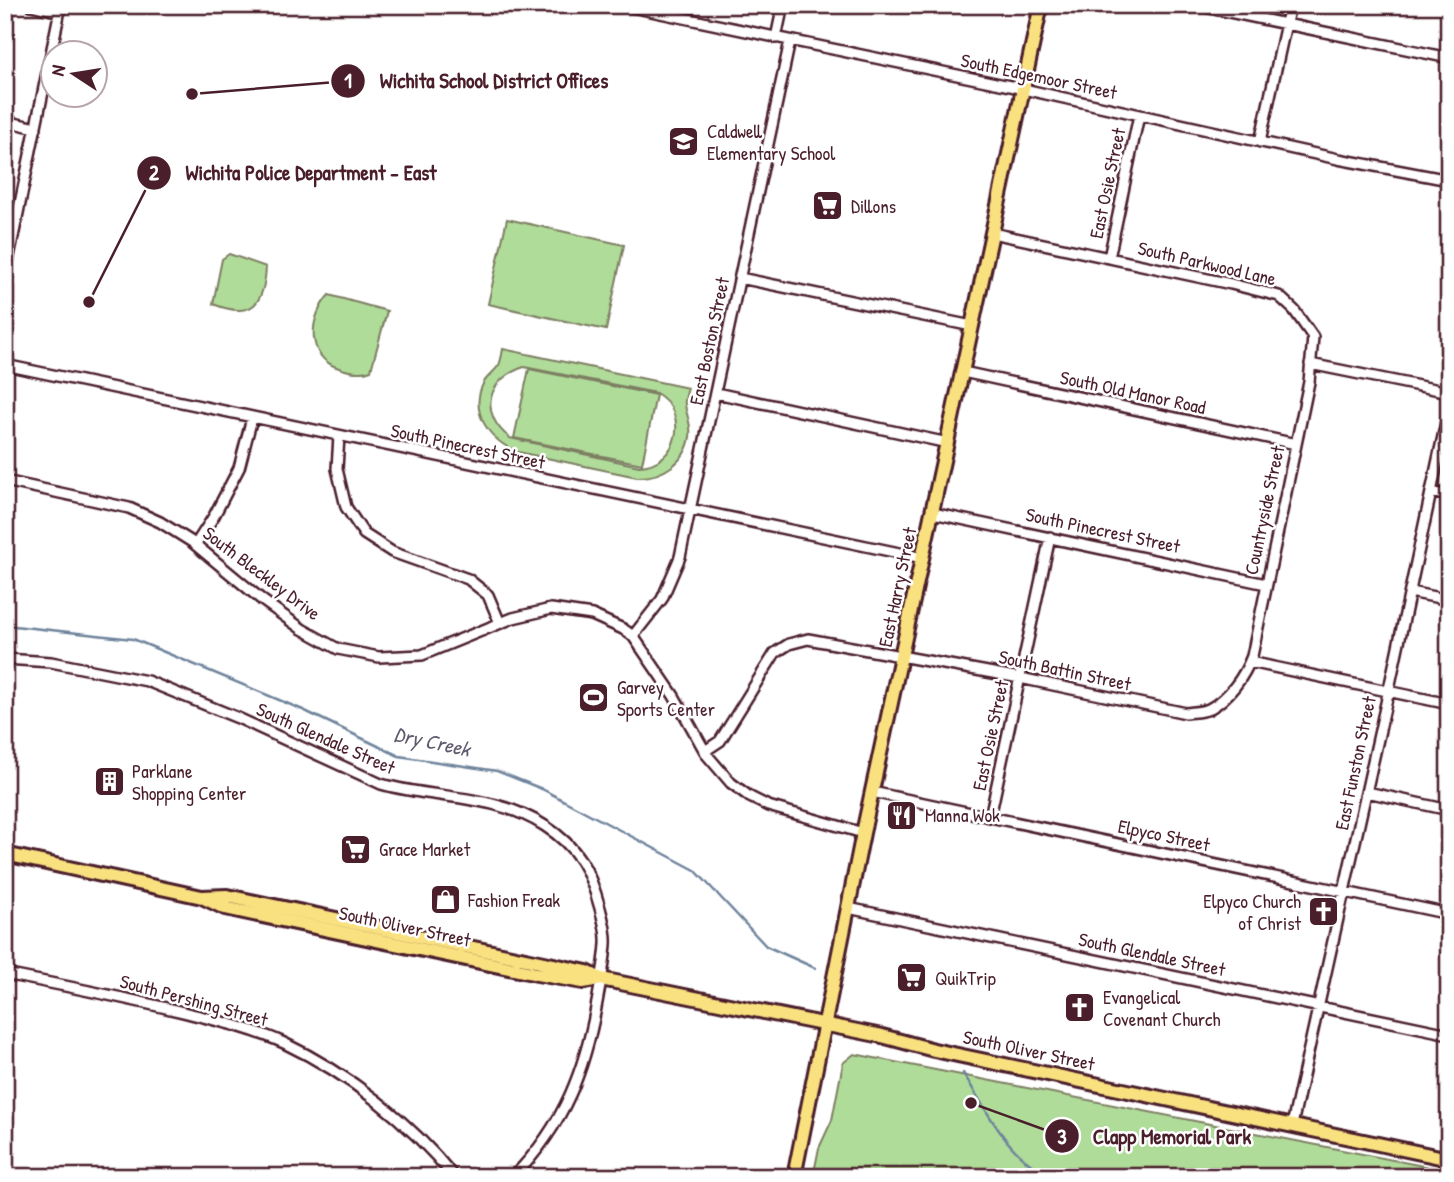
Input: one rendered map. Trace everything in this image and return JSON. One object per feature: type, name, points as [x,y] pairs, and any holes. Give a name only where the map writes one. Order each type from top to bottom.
[{"type":"main road","name":"East Harry Street","points":[[794,1177],[863,833],[1041,5]]},
{"type":"main road","name":"South Oliver Street","points":[[5,854],[202,897],[225,908],[537,974],[583,982],[601,979],[824,1024],[934,1050],[1449,1159]]},
{"type":"street","points":[[5,276],[9,244],[61,8],[31,5]]},
{"type":"street","name":"South Edgemoor Street","points":[[622,5],[1449,180]]},
{"type":"street","points":[[775,37],[783,5]]},
{"type":"street","points":[[1195,5],[1449,58]]},
{"type":"street","points":[[1260,142],[1290,5]]},
{"type":"street","name":"East Boston Street","points":[[633,636],[662,599],[680,557],[790,41]]},
{"type":"street","name":"East Osie Street","points":[[1109,258],[1139,115]]},
{"type":"street","points":[[5,121],[36,128]]},
{"type":"street","name":"South Parkwood Lane","points":[[992,233],[1279,296],[1294,310],[1313,337],[1310,364]]},
{"type":"street","points":[[740,278],[972,326]]},
{"type":"street","points":[[1310,364],[1449,392]]},
{"type":"street","name":"Countryside Street","points":[[1250,662],[1310,364]]},
{"type":"street","name":"South Pinecrest Street","points":[[5,365],[923,558]]},
{"type":"street","name":"South Old Manor Road","points":[[963,372],[1296,444]]},
{"type":"street","points":[[716,393],[948,443]]},
{"type":"street","name":"East Funston Street","points":[[1292,1125],[1389,692],[1449,408]]},
{"type":"street","points":[[196,544],[239,468],[252,418]]},
{"type":"street","points":[[339,436],[337,469],[346,507],[364,534],[392,552],[468,579],[488,595],[500,623]]},
{"type":"street","name":"South Bleckley Drive","points":[[5,481],[129,508],[160,522],[196,544],[302,629],[338,649],[379,657],[422,655],[500,623],[551,609],[592,615],[633,636],[674,696],[705,751],[731,783],[768,806],[863,833]]},
{"type":"street","points":[[1431,492],[1449,496]]},
{"type":"street","name":"South Pinecrest Street","points":[[933,513],[1266,584]]},
{"type":"street","name":"East Osie Street","points":[[990,817],[1050,537]]},
{"type":"street","points":[[1410,592],[1449,600]]},
{"type":"street","name":"South Battin Street","points":[[705,751],[720,741],[775,653],[789,644],[808,639],[1020,678],[1186,713],[1208,709],[1228,693],[1244,675],[1250,662]]},
{"type":"street","name":"South Glendale Street","points":[[5,659],[51,663],[147,681],[238,718],[381,784],[405,791],[472,798],[495,803],[524,815],[563,840],[574,850],[589,873],[605,927],[606,943],[601,979]]},
{"type":"street","points":[[1250,662],[1449,704]]},
{"type":"street","name":"Elpyco Street","points":[[872,792],[1449,914]]},
{"type":"street","points":[[1367,792],[1449,810]]},
{"type":"street","name":"South Glendale Street","points":[[848,908],[1449,1034]]},
{"type":"street","name":"South Pershing Street","points":[[5,974],[133,1000],[230,1024],[283,1042],[369,1095],[414,1132],[454,1177]]},
{"type":"street","points":[[513,1177],[540,1148],[577,1082],[591,1036],[601,979]]},
{"type":"green space","points":[[507,219],[624,245],[606,330],[488,304]]},
{"type":"green space","points":[[229,254],[266,267],[258,300],[246,309],[237,310],[213,304],[222,259]]},
{"type":"green space","points":[[329,295],[387,311],[371,370],[359,372],[343,369],[328,363],[320,355],[314,336],[314,325],[322,304]]},
{"type":"green space","points":[[503,349],[688,388],[685,402],[690,437],[684,454],[664,471],[637,477],[518,452],[508,447],[484,424],[479,404],[484,382],[499,365]],"holes":[[[524,367],[656,393],[667,402],[673,412],[675,436],[663,457],[653,463],[639,466],[510,438],[493,418],[491,408],[495,388],[511,372]]]},
{"type":"green space","points":[[529,369],[656,395],[642,464],[514,438]]},
{"type":"green space","points":[[854,1054],[1449,1171],[1449,1177],[813,1177],[819,1148],[832,1120],[843,1063]]},
{"type":"waterway","name":"Dry Creek","points":[[5,625],[133,639],[303,710],[399,756],[497,771],[542,789],[695,870],[766,946],[815,968]]},
{"type":"waterway","name":"Dry Creek","points":[[963,1073],[990,1118],[1010,1144],[1049,1177]]},
{"type":"waterway","name":"Dry Creek","points":[[1066,1177],[1072,1177]]},
{"type":"place","name":"Wichita School District Offices","points":[[192,94]]},
{"type":"place","name":"Caldwell Elementary School","points":[[684,142]]},
{"type":"place","name":"Dillons","points":[[828,206]]},
{"type":"place","name":"Wichita Police Department - East","points":[[89,302]]},
{"type":"place","name":"Garvey Sports Center","points":[[594,698]]},
{"type":"place","name":"Parklane Shopping Center","points":[[109,782]]},
{"type":"place","name":"Manna Wok","points":[[902,815]]},
{"type":"place","name":"Grace Market","points":[[356,849]]},
{"type":"place","name":"Fashion Freak","points":[[445,900]]},
{"type":"place","name":"Elpyco Church of Christ","points":[[1324,912]]},
{"type":"place","name":"QuikTrip","points":[[912,978]]},
{"type":"place","name":"Evangelical Covenant Church","points":[[1080,1008]]},
{"type":"place","name":"Clapp Memorial Park","points":[[971,1103]]}]
